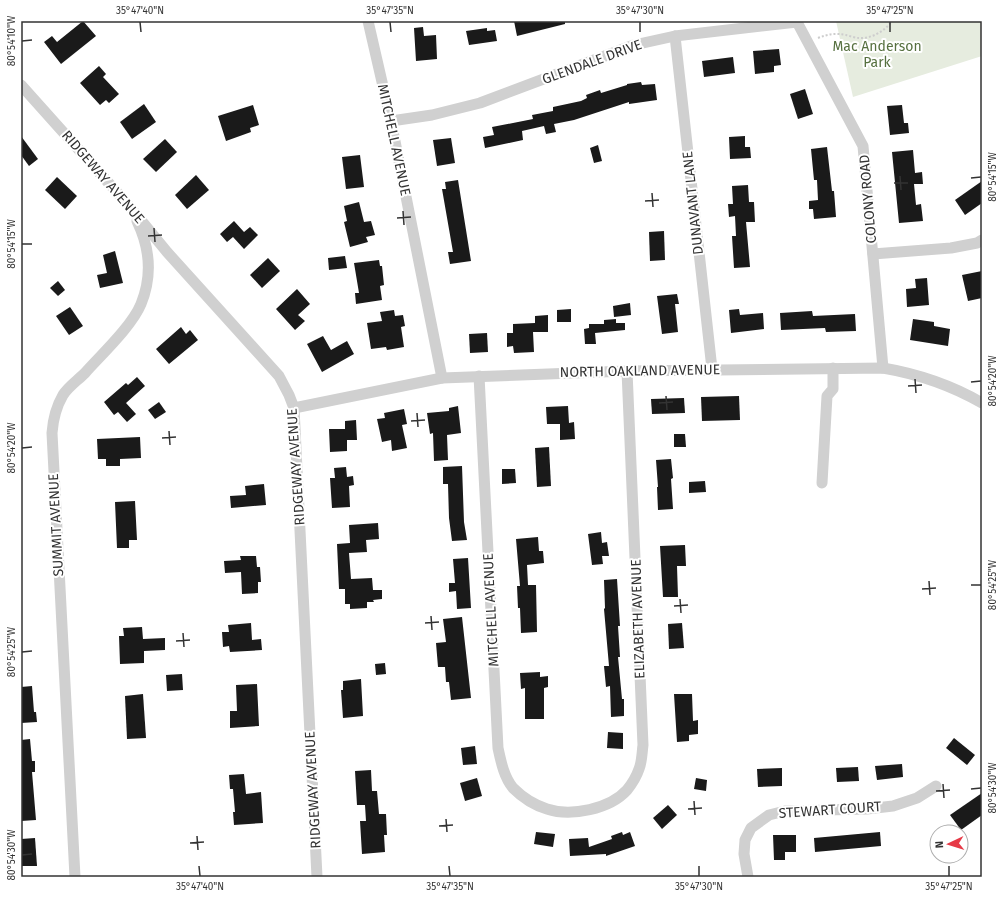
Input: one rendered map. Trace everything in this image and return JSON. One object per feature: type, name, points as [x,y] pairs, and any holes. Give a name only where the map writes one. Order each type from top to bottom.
[{"type":"street","name":"MITCHELL AVENUE","points":[[368,21],[391,121],[442,378]]},
{"type":"street","name":"GLENDALE DRIVE","points":[[391,121],[432,115],[480,103],[634,45],[675,36],[797,22]]},
{"type":"street","name":"COLONY ROAD","points":[[797,22],[863,146],[883,368]]},
{"type":"street","name":"DUNAVANT LANE","points":[[675,36],[712,369]]},
{"type":"street","name":"RIDGEWAY AVENUE","points":[[21,85],[131,208],[167,252],[279,376],[290,395],[294,408],[317,877]]},
{"type":"street","name":"SUMMIT AVENUE","points":[[75,877],[52,432],[54,416],[64,394],[126,327],[141,305],[148,280],[148,254],[141,229],[131,208]]},
{"type":"street","points":[[873,254],[951,248],[977,243],[982,240]]},
{"type":"street","name":"NORTH OAKLAND AVENUE","points":[[294,408],[442,378],[627,371],[833,368],[883,368],[908,372],[933,380],[982,403]]},
{"type":"street","points":[[822,483],[827,396],[833,389],[833,368]]},
{"type":"street","name":"ELIZABETH AVENUE","points":[[560,811],[583,811],[607,805],[627,790],[639,769],[643,745],[627,371]]},
{"type":"street","name":"MITCHELL AVENUE","points":[[479,376],[498,748],[502,769],[513,787],[528,801],[547,810],[560,811]]},
{"type":"street","name":"STEWART COURT","points":[[748,877],[744,854],[745,840],[751,828],[769,815],[785,811],[868,810],[893,806],[916,798],[936,786]]},
{"type":"path","points":[[808,43],[822,36],[835,33],[858,38],[867,37],[882,30],[892,21]]},
{"type":"green space","name":"Mac Anderson Park","points":[[836,21],[982,21],[982,56],[853,97]]},
{"type":"building","points":[[83,21],[96,36],[61,64],[44,42],[52,36],[57,42]]},
{"type":"building","points":[[514,21],[565,21],[565,24],[517,36]]},
{"type":"building","points":[[423,27],[424,36],[436,35],[437,59],[416,61],[414,28]]},
{"type":"building","points":[[487,28],[487,31],[495,30],[497,41],[469,45],[466,31]]},
{"type":"building","points":[[779,49],[781,65],[774,66],[774,72],[755,74],[753,51]]},
{"type":"building","points":[[733,57],[735,73],[704,77],[702,61]]},
{"type":"building","points":[[99,66],[106,74],[103,77],[119,94],[109,103],[106,100],[100,105],[80,83]]},
{"type":"building","points":[[641,82],[642,85],[655,84],[657,100],[629,104],[629,102],[574,120],[554,124],[556,132],[546,134],[544,126],[522,131],[523,140],[485,148],[483,137],[494,135],[492,127],[533,119],[532,115],[553,111],[553,107],[581,101],[587,98],[586,95],[600,90],[601,93],[627,84]]},
{"type":"building","points":[[805,89],[813,114],[798,119],[790,94]]},
{"type":"building","points":[[144,104],[156,122],[132,139],[120,122]]},
{"type":"building","points":[[253,105],[259,125],[250,128],[251,132],[226,141],[218,116]]},
{"type":"building","points":[[902,105],[904,123],[908,123],[909,133],[890,135],[887,106]]},
{"type":"building","points":[[21,136],[38,159],[29,166],[21,155]]},
{"type":"building","points":[[745,136],[745,147],[750,147],[751,158],[730,159],[729,137]]},
{"type":"building","points":[[451,138],[455,163],[437,166],[433,140]]},
{"type":"building","points":[[165,139],[177,152],[156,172],[143,159]]},
{"type":"building","points":[[598,145],[602,161],[594,163],[590,148]]},
{"type":"building","points":[[827,147],[832,191],[834,191],[836,217],[814,219],[813,209],[809,209],[809,201],[818,200],[817,180],[814,180],[811,149]]},
{"type":"building","points":[[913,150],[915,173],[922,172],[923,184],[914,184],[916,205],[921,204],[923,221],[899,223],[892,152]]},
{"type":"building","points":[[360,155],[364,187],[346,189],[342,157]]},
{"type":"building","points":[[196,175],[209,190],[187,209],[175,195]]},
{"type":"building","points":[[57,177],[77,196],[65,209],[45,190]]},
{"type":"building","points":[[458,180],[471,261],[450,264],[448,252],[453,252],[442,189],[446,189],[445,182]]},
{"type":"building","points":[[982,181],[982,203],[965,215],[955,200]]},
{"type":"building","points":[[748,185],[749,202],[754,202],[755,222],[746,222],[750,267],[734,268],[732,236],[736,236],[735,216],[729,217],[728,204],[733,204],[732,186]]},
{"type":"building","points":[[359,202],[364,222],[371,221],[375,235],[366,237],[368,242],[350,247],[344,222],[347,221],[344,206]]},
{"type":"building","points":[[234,221],[244,232],[250,227],[258,235],[244,249],[233,237],[227,242],[220,234]]},
{"type":"building","points":[[664,231],[665,260],[650,261],[649,232]]},
{"type":"building","points":[[115,251],[123,283],[100,288],[97,275],[107,273],[103,255]]},
{"type":"building","points":[[345,256],[347,268],[329,270],[328,258]]},
{"type":"building","points":[[268,258],[280,271],[262,288],[250,275]]},
{"type":"building","points":[[379,260],[380,266],[382,266],[384,285],[380,286],[382,300],[356,304],[355,293],[359,293],[354,263]]},
{"type":"building","points":[[982,271],[982,298],[968,301],[962,275]]},
{"type":"building","points":[[927,278],[929,305],[907,307],[906,289],[916,288],[915,279]]},
{"type":"building","points":[[58,281],[65,290],[58,296],[50,288]]},
{"type":"building","points":[[297,289],[310,304],[298,315],[305,321],[295,330],[276,309]]},
{"type":"building","points":[[677,294],[679,304],[675,304],[678,332],[662,334],[657,296]]},
{"type":"building","points":[[630,303],[631,315],[614,317],[613,306]]},
{"type":"building","points":[[70,307],[83,326],[69,335],[56,316]]},
{"type":"building","points":[[571,309],[571,322],[557,322],[557,310]]},
{"type":"building","points":[[739,309],[740,315],[763,313],[764,329],[731,333],[729,310]]},
{"type":"building","points":[[394,310],[395,316],[403,315],[405,326],[401,327],[404,347],[387,350],[386,347],[371,349],[367,323],[382,321],[380,312]]},
{"type":"building","points":[[812,311],[813,316],[855,314],[856,331],[826,332],[825,328],[781,330],[780,313]]},
{"type":"building","points":[[548,315],[548,332],[533,332],[534,352],[514,353],[513,346],[507,347],[507,333],[513,333],[513,324],[535,323],[535,316]]},
{"type":"building","points":[[616,319],[616,323],[625,323],[625,330],[595,333],[596,344],[585,344],[584,329],[589,328],[589,324],[604,324],[604,320]]},
{"type":"building","points":[[913,319],[934,322],[934,326],[950,329],[948,346],[910,340]]},
{"type":"building","points":[[181,327],[186,334],[190,330],[198,340],[169,364],[156,349]]},
{"type":"building","points":[[487,333],[488,352],[470,353],[469,334]]},
{"type":"building","points":[[323,336],[331,350],[347,341],[354,354],[322,372],[307,344]]},
{"type":"building","points":[[137,377],[145,386],[126,403],[136,414],[127,422],[118,412],[114,415],[104,402],[126,383],[128,385]]},
{"type":"building","points":[[739,396],[740,420],[702,421],[701,397]]},
{"type":"building","points":[[684,398],[685,413],[652,414],[651,399]]},
{"type":"building","points":[[159,402],[166,412],[155,419],[148,410]]},
{"type":"building","points":[[458,406],[461,433],[447,435],[448,460],[434,461],[433,433],[430,434],[427,413],[449,411],[449,408]]},
{"type":"building","points":[[568,406],[569,423],[574,422],[575,439],[560,440],[560,424],[547,424],[546,407]]},
{"type":"building","points":[[404,409],[407,424],[402,425],[407,448],[392,451],[391,440],[382,442],[377,419],[385,418],[384,413]]},
{"type":"building","points":[[356,420],[357,440],[347,440],[347,451],[330,452],[329,429],[345,429],[345,421]]},
{"type":"building","points":[[674,434],[685,434],[686,447],[674,447]]},
{"type":"building","points":[[140,437],[141,458],[120,459],[120,466],[106,466],[106,459],[98,459],[97,439]]},
{"type":"building","points":[[549,447],[551,486],[537,487],[535,448]]},
{"type":"building","points":[[671,459],[673,478],[671,479],[673,509],[658,510],[656,460]]},
{"type":"building","points":[[462,466],[464,522],[467,540],[452,541],[449,518],[448,484],[443,484],[443,467]]},
{"type":"building","points":[[346,467],[347,477],[353,476],[354,485],[349,486],[350,507],[332,508],[330,478],[335,478],[334,468]]},
{"type":"building","points":[[502,469],[515,469],[516,483],[502,484]]},
{"type":"building","points":[[705,481],[706,492],[689,493],[689,482]]},
{"type":"building","points":[[264,484],[266,505],[231,508],[230,496],[246,495],[245,486]]},
{"type":"building","points":[[135,501],[137,540],[129,540],[129,548],[117,548],[115,502]]},
{"type":"building","points":[[378,523],[379,539],[366,540],[367,552],[349,553],[351,579],[372,578],[373,590],[382,590],[382,599],[373,600],[374,602],[367,602],[367,608],[350,609],[350,604],[345,604],[345,589],[339,589],[337,544],[350,543],[349,525]]},
{"type":"building","points":[[601,532],[602,543],[607,542],[609,556],[602,556],[603,564],[592,565],[588,534]]},
{"type":"building","points":[[538,537],[539,551],[543,551],[544,563],[527,565],[528,585],[536,585],[537,632],[521,633],[520,608],[518,608],[517,586],[520,586],[516,539]]},
{"type":"building","points":[[685,545],[686,566],[677,566],[678,597],[663,597],[660,546]]},
{"type":"building","points":[[240,556],[256,556],[257,567],[260,567],[261,582],[258,582],[258,593],[242,594],[241,572],[225,573],[224,561],[241,560]]},
{"type":"building","points":[[468,558],[471,608],[457,609],[456,591],[449,592],[449,583],[455,583],[453,559]]},
{"type":"building","points":[[617,579],[620,626],[618,626],[620,657],[618,657],[622,699],[624,699],[624,716],[611,717],[610,686],[606,687],[604,666],[609,666],[604,609],[604,580]]},
{"type":"building","points":[[462,617],[471,698],[451,700],[449,682],[446,682],[445,667],[438,667],[436,643],[446,642],[443,619]]},
{"type":"building","points":[[251,623],[252,640],[261,639],[262,650],[230,652],[229,646],[223,647],[222,632],[229,632],[228,625]]},
{"type":"building","points":[[682,623],[684,648],[669,649],[668,624]]},
{"type":"building","points":[[142,627],[143,639],[165,638],[165,650],[144,651],[144,663],[120,664],[119,636],[124,636],[123,628]]},
{"type":"building","points":[[385,663],[386,674],[376,675],[375,664]]},
{"type":"building","points":[[540,672],[540,677],[548,676],[548,687],[544,688],[544,719],[525,719],[525,688],[521,689],[520,673]]},
{"type":"building","points":[[182,674],[183,690],[167,691],[166,675]]},
{"type":"building","points":[[361,679],[363,716],[343,718],[341,690],[343,690],[343,681]]},
{"type":"building","points":[[257,684],[259,726],[230,728],[230,711],[237,711],[236,685]]},
{"type":"building","points":[[32,686],[34,712],[36,712],[37,722],[21,723],[21,687]]},
{"type":"building","points":[[143,694],[146,738],[127,739],[125,696]]},
{"type":"building","points":[[674,694],[692,694],[693,721],[698,720],[698,734],[689,735],[689,741],[677,742]]},
{"type":"building","points":[[608,732],[623,733],[623,749],[607,748]]},
{"type":"building","points":[[954,738],[975,755],[967,765],[946,748]]},
{"type":"building","points":[[30,739],[32,761],[35,761],[35,772],[32,772],[36,820],[21,821],[21,740]]},
{"type":"building","points":[[475,746],[477,764],[463,765],[461,748]]},
{"type":"building","points":[[902,764],[903,777],[877,780],[875,766]]},
{"type":"building","points":[[858,767],[859,781],[837,782],[836,768]]},
{"type":"building","points":[[782,768],[782,786],[758,787],[757,769]]},
{"type":"building","points":[[371,770],[372,791],[377,791],[379,814],[386,814],[387,835],[384,835],[385,852],[362,854],[360,821],[366,821],[365,805],[357,805],[355,771]]},
{"type":"building","points":[[244,774],[246,794],[261,792],[263,823],[234,825],[233,812],[235,812],[233,789],[230,789],[229,775]]},
{"type":"building","points":[[477,778],[482,796],[465,801],[460,783]]},
{"type":"building","points":[[696,778],[707,780],[706,791],[694,789]]},
{"type":"building","points":[[982,793],[982,815],[969,824],[957,824],[950,815]]},
{"type":"building","points":[[668,805],[677,815],[662,829],[653,818]]},
{"type":"building","points":[[536,832],[555,834],[553,847],[534,844]]},
{"type":"building","points":[[622,832],[623,835],[630,832],[635,846],[606,856],[606,854],[570,856],[569,839],[588,838],[589,847],[612,839],[611,836]]},
{"type":"building","points":[[880,832],[881,846],[815,852],[814,838]]},
{"type":"building","points":[[773,835],[796,835],[796,852],[785,852],[785,860],[774,860]]},
{"type":"building","points":[[35,838],[37,866],[21,866],[21,839]]}]
